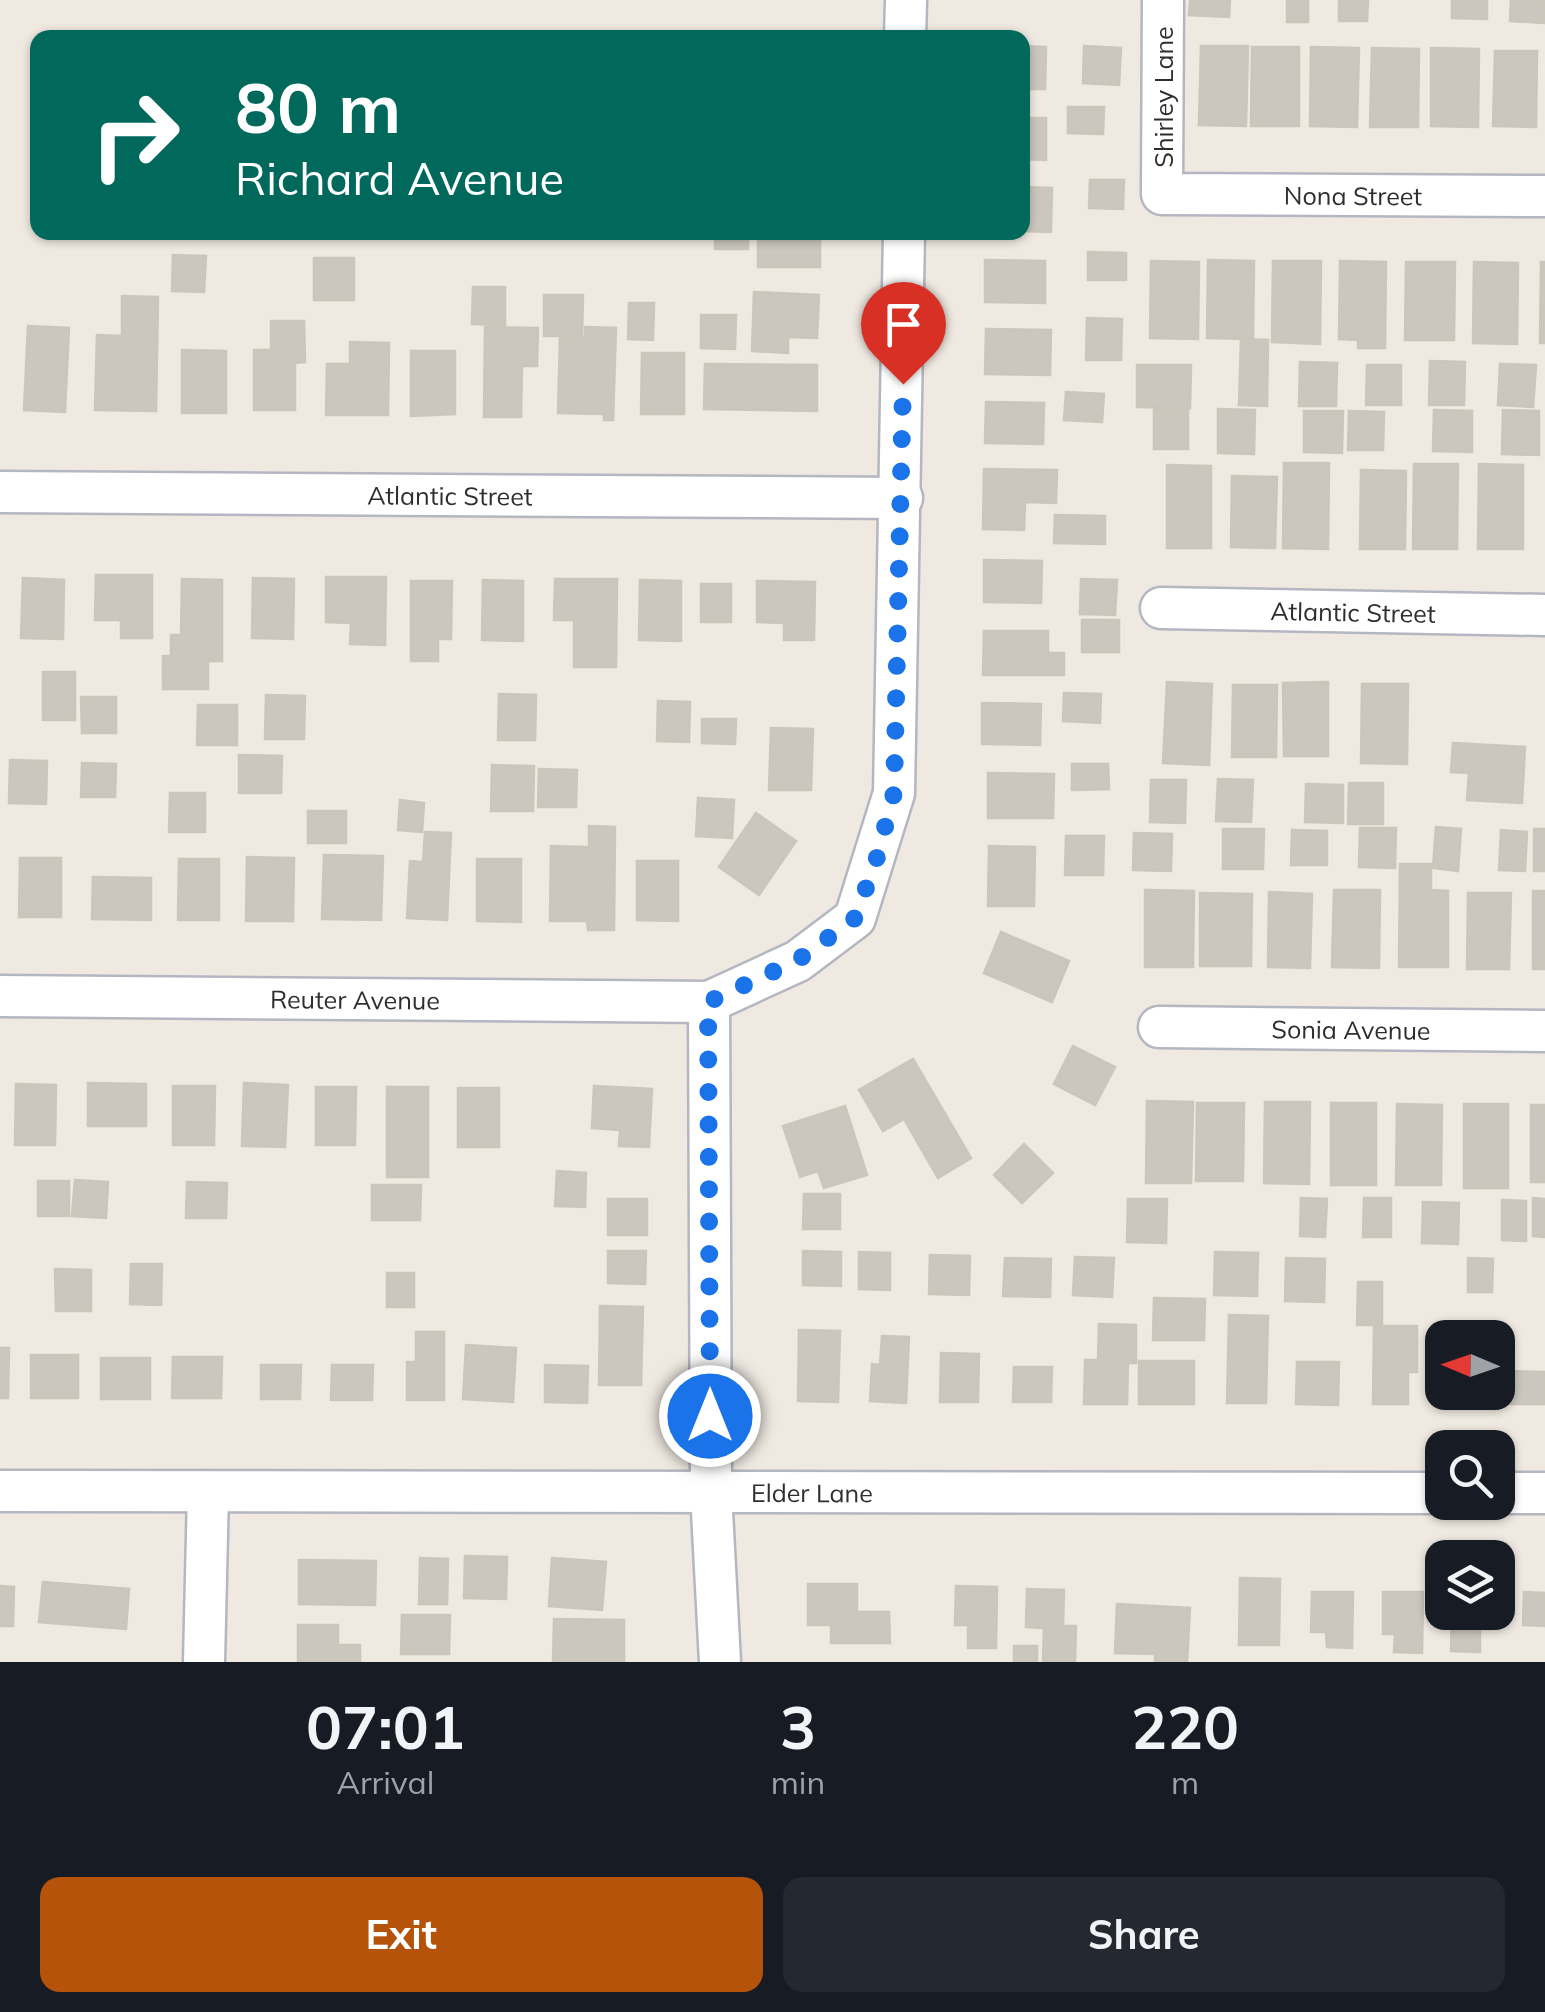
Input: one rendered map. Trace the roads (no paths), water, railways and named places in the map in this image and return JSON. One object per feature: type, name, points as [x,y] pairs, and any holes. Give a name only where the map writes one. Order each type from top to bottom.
[{"type":"street","points":[[906,0],[906,30]]},
{"type":"street","name":"Shirley Lane","points":[[1162,194],[1164,0]]},
{"type":"street","name":"Nona Street","points":[[1162,194],[1545,196]]},
{"type":"street","points":[[720,1662],[710,1492],[708,1002],[798,960],[855,918],[894,793],[904,240]]},
{"type":"street","name":"Atlantic Street","points":[[0,492],[902,498]]},
{"type":"street","name":"Atlantic Street","points":[[1161,608],[1545,616]]},
{"type":"street","name":"Reuter Avenue","points":[[0,996],[708,1002]]},
{"type":"street","name":"Sonia Avenue","points":[[1159,1027],[1545,1032]]},
{"type":"street","name":"Elder Lane","points":[[0,1491],[1425,1493]]},
{"type":"street","points":[[204,1662],[208,1492]]},
{"type":"street","points":[[1515,1493],[1545,1493]]}]
